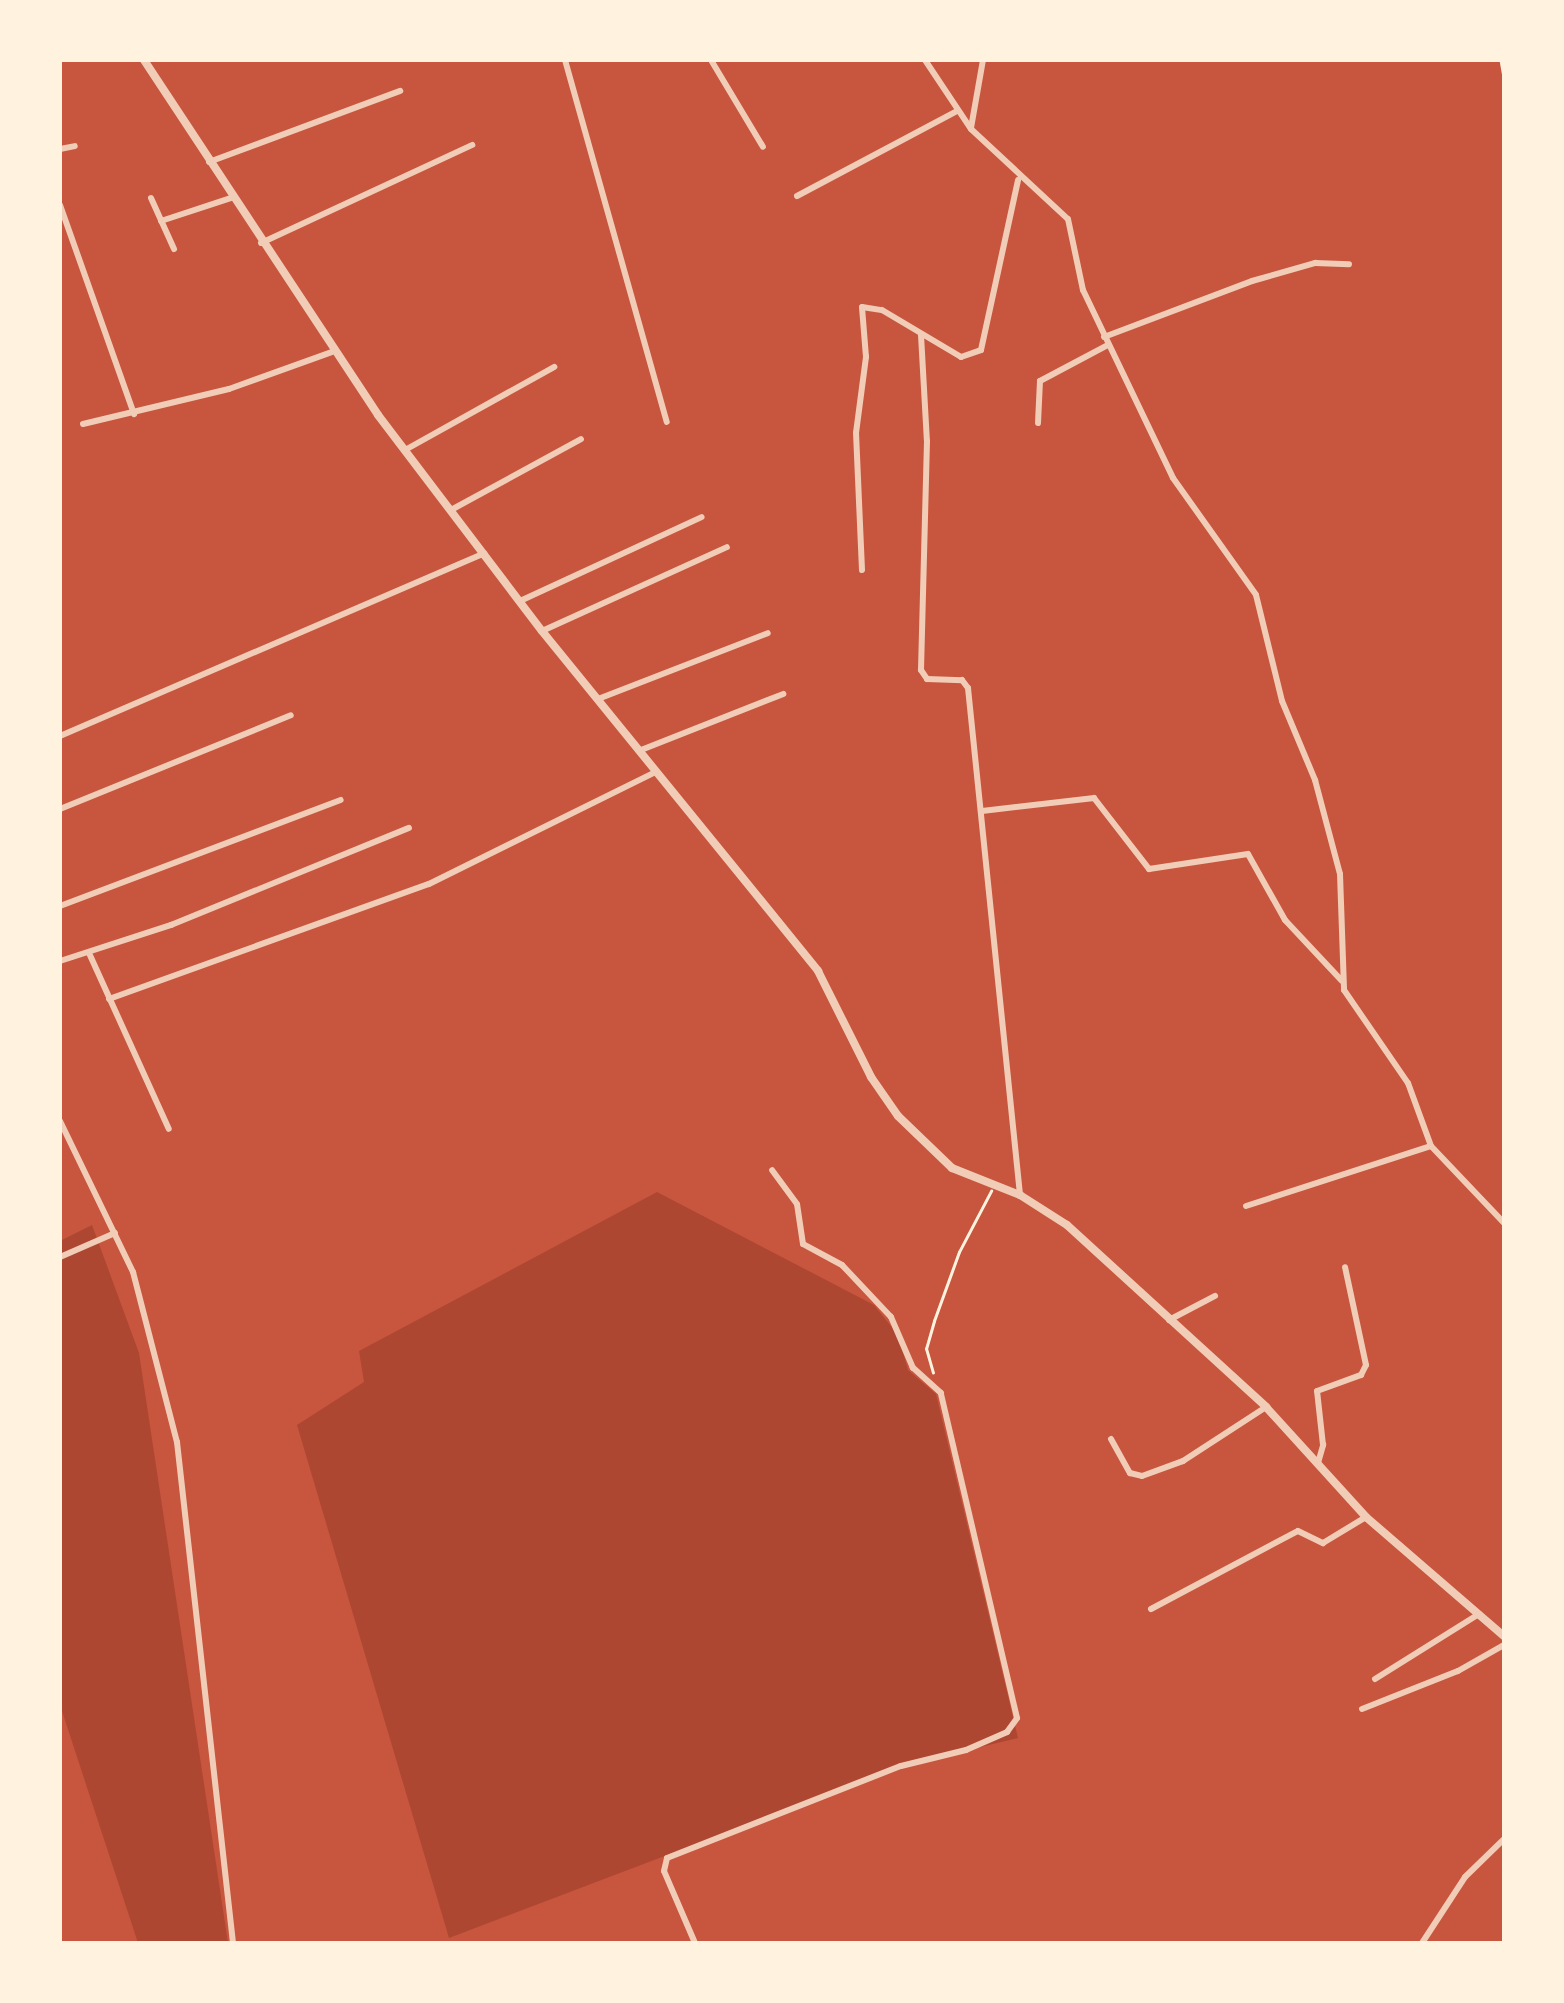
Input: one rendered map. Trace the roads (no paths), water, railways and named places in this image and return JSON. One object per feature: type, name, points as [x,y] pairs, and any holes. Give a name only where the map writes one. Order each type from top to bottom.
[{"type":"street","points":[[144,60],[332,352],[542,631],[830,988],[863,1062],[898,1116],[952,1168],[1020,1195],[1067,1225],[1266,1407],[1366,1517],[1504,1636]]},
{"type":"street","points":[[565,60],[667,422]]},
{"type":"street","points":[[712,60],[763,148]]},
{"type":"street","points":[[925,60],[970,129],[1018,180],[1068,219],[1079,276],[1173,478],[1256,596],[1282,701],[1315,780],[1340,874],[1342,980]]},
{"type":"street","points":[[970,129],[983,60]]},
{"type":"street","points":[[209,162],[400,91]]},
{"type":"street","points":[[797,196],[957,111]]},
{"type":"street","points":[[261,243],[472,145]]},
{"type":"street","points":[[60,149],[76,146]]},
{"type":"street","points":[[862,570],[856,433],[866,357],[862,307],[882,310],[960,357],[980,350],[1018,180]]},
{"type":"street","points":[[151,198],[174,249]]},
{"type":"street","points":[[161,221],[232,198]]},
{"type":"street","points":[[60,205],[134,414]]},
{"type":"street","points":[[1038,422],[1040,381],[1106,340],[1252,281],[1315,264],[1349,264]]},
{"type":"street","points":[[921,335],[927,441],[922,676],[966,682],[1020,1195]]},
{"type":"street","points":[[83,424],[134,414],[307,365],[332,352]]},
{"type":"street","points":[[405,450],[554,368]]},
{"type":"street","points":[[451,510],[582,440]]},
{"type":"street","points":[[520,601],[702,516]]},
{"type":"street","points":[[542,631],[727,547]]},
{"type":"street","points":[[60,736],[484,553]]},
{"type":"street","points":[[598,699],[768,633]]},
{"type":"street","points":[[640,750],[783,694]]},
{"type":"street","points":[[60,809],[291,715]]},
{"type":"street","points":[[109,999],[430,884],[658,772]]},
{"type":"street","points":[[982,811],[1094,798],[1146,868],[1248,854],[1285,920],[1342,980],[1408,1083],[1430,1146],[1504,1223]]},
{"type":"street","points":[[60,906],[341,800]]},
{"type":"street","points":[[60,961],[408,828]]},
{"type":"street","points":[[89,953],[169,1129]]},
{"type":"street","points":[[60,1122],[115,1233],[146,1315],[178,1442],[232,1943]]},
{"type":"street","points":[[1246,1206],[1430,1146]]},
{"type":"street","points":[[695,1943],[664,1871],[667,1858],[902,1766],[966,1750],[1006,1732],[1018,1718],[937,1389],[910,1363],[891,1317],[842,1265],[803,1244],[797,1204],[772,1170]]},
{"type":"street","points":[[60,1258],[115,1233]]},
{"type":"street","points":[[1318,1462],[1323,1445],[1317,1391],[1362,1375],[1366,1365],[1345,1266]]},
{"type":"street","points":[[1169,1320],[1215,1296]]},
{"type":"street","points":[[1110,1439],[1130,1473],[1142,1476],[1183,1460],[1266,1407]]},
{"type":"street","points":[[1152,1608],[1298,1531],[1323,1543],[1366,1517]]},
{"type":"street","points":[[1376,1679],[1479,1614]]},
{"type":"street","points":[[1362,1709],[1504,1645]]},
{"type":"street","points":[[1422,1943],[1465,1878],[1504,1839]]}]
